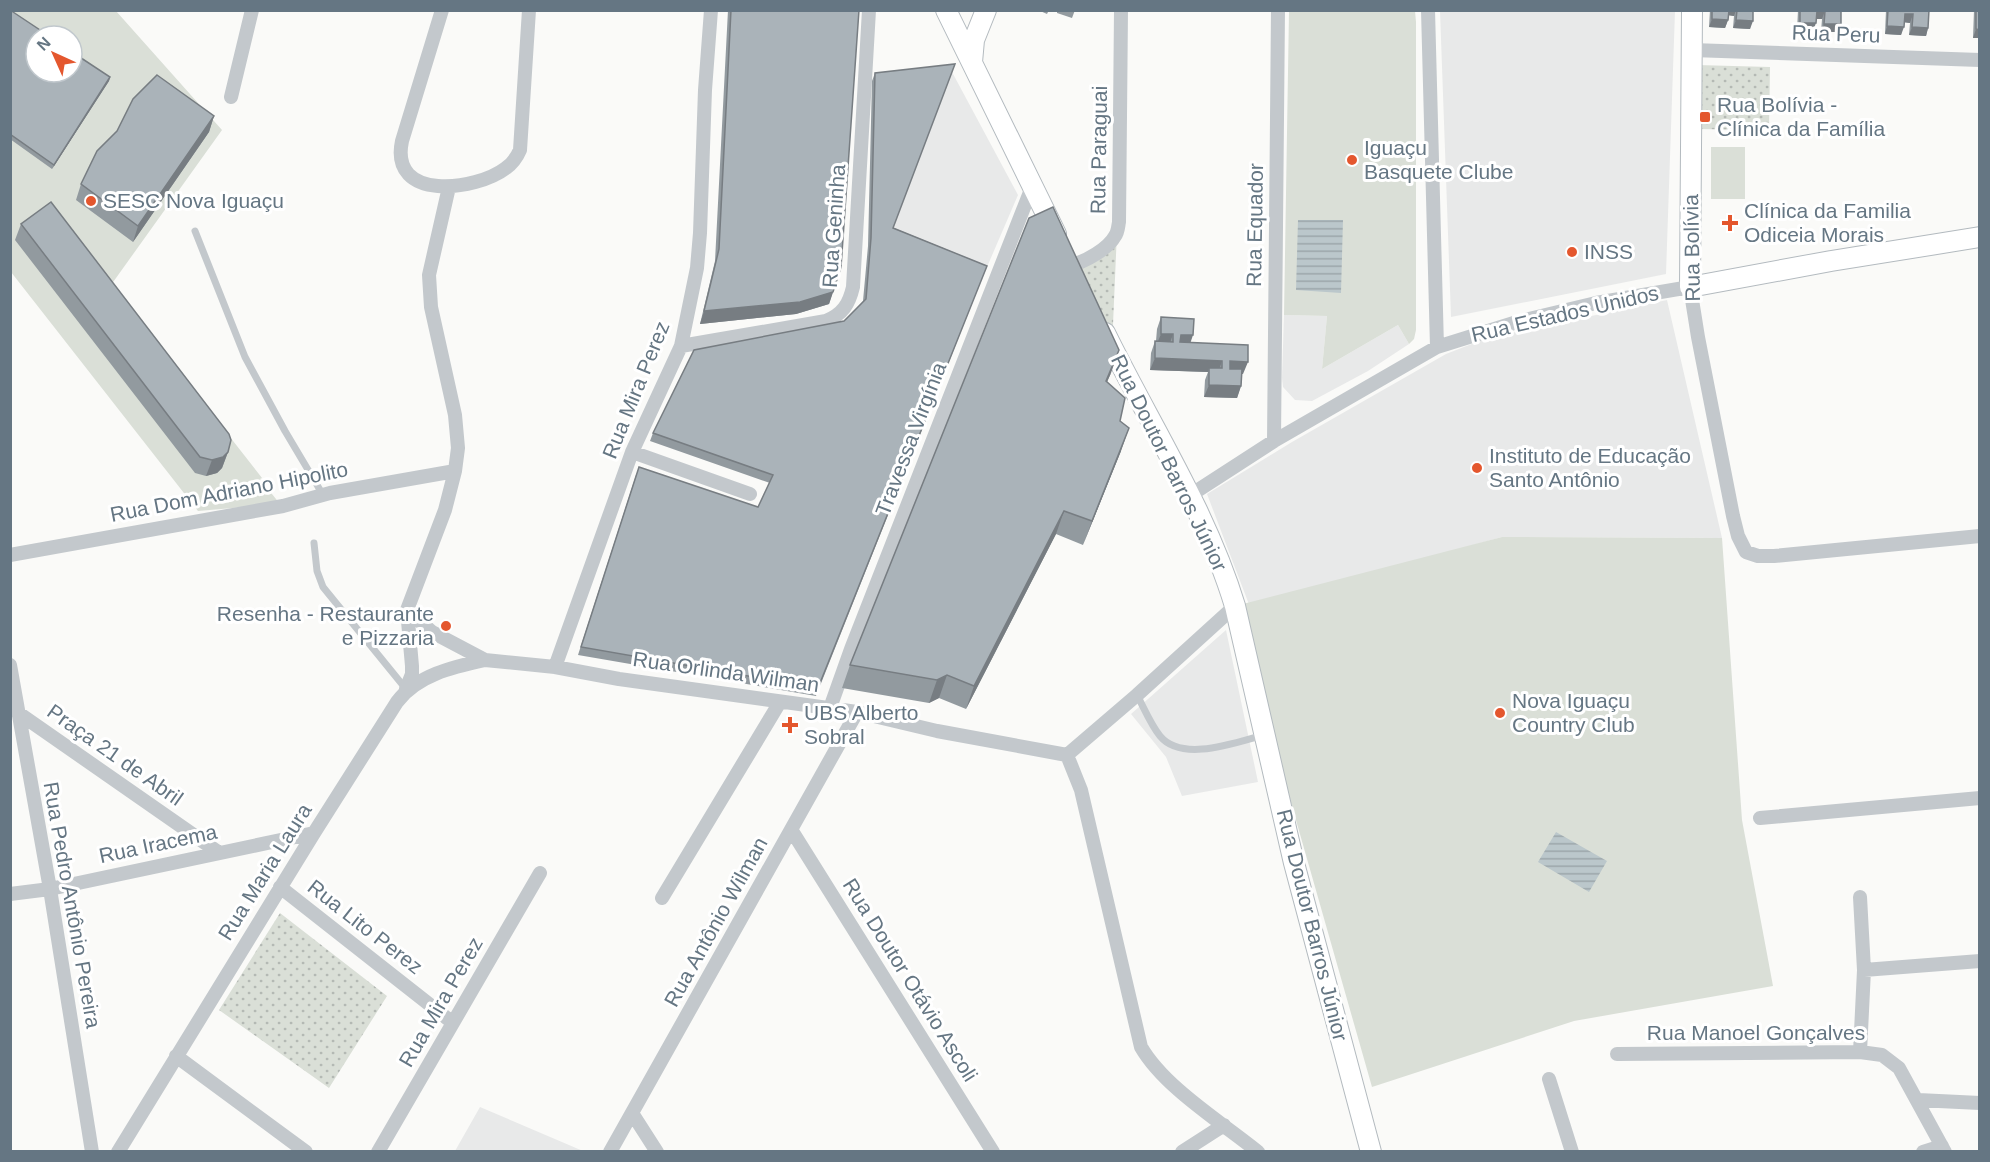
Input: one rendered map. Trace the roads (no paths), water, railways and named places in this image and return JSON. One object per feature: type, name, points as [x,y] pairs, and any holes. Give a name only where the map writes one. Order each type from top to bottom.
[{"type":"main road","points":[[946,10],[1082,286]]},
{"type":"main road","points":[[972,62],[974,40],[986,10]]},
{"type":"main road","name":"Rua Bolívia","points":[[1690,287],[1692,10]]},
{"type":"main road","name":"Rua Estados Unidos","points":[[1690,287],[1980,237]]},
{"type":"main road","name":"Rua Doutor Barros Júnior","points":[[1097,317],[1189,496],[1226,576],[1235,606],[1294,863],[1371,1152]]},
{"type":"street","points":[[442,10],[402,141],[400,156],[403,167],[411,176],[429,185],[448,187],[495,175],[509,166],[520,150],[529,10]]},
{"type":"street","name":"Rua Mira Perez","points":[[555,667],[632,452],[681,346],[697,268],[711,10]]},
{"type":"street","name":"Rua Geninha","points":[[681,346],[826,321],[837,316],[850,301],[853,287],[869,10]]},
{"type":"street","name":"Rua Paraguai","points":[[1072,265],[1111,241],[1117,232],[1119,222],[1121,10]]},
{"type":"street","name":"Rua Equador","points":[[1274,441],[1278,10]]},
{"type":"street","points":[[1428,10],[1437,347]]},
{"type":"street","points":[[231,97],[250,12]]},
{"type":"street","name":"Rua Peru","points":[[1692,50],[1980,60]]},
{"type":"street","points":[[406,690],[412,674],[407,610],[445,510],[455,471],[457,432],[435,332],[429,290],[429,275],[448,187]]},
{"type":"street","name":"Travessa Virgínia","points":[[830,708],[1032,187]]},
{"type":"street","name":"Rua Estados Unidos","points":[[1189,496],[1274,441],[1437,347],[1517,322],[1596,303],[1690,287]]},
{"type":"street","name":"Rua Bolívia","points":[[1690,287],[1738,536],[1746,552],[1758,556],[1774,556],[1980,536]]},
{"type":"street","points":[[632,452],[750,494]]},
{"type":"street","name":"Rua Dom Adriano Hipolito","points":[[10,555],[283,506],[323,495],[455,471]]},
{"type":"street","points":[[1235,606],[1067,755],[1080,790],[1141,1047],[1150,1062],[1169,1081],[1258,1152]]},
{"type":"street","name":"Rua Orlinda Wilman","points":[[407,610],[432,632],[485,660],[555,667],[630,680],[857,712],[937,731],[1067,755]]},
{"type":"street","name":"Rua Maria Laura","points":[[118,1152],[280,887],[406,690],[429,677],[462,665],[485,660]]},
{"type":"street","name":"Rua Pedro Antônio Pereira","points":[[10,665],[50,889],[92,1152]]},
{"type":"street","points":[[662,898],[780,702]]},
{"type":"street","name":"Praça 21 de Abril","points":[[17,712],[218,852]]},
{"type":"street","name":"Rua Antônio Wilman","points":[[610,1152],[857,712]]},
{"type":"street","points":[[1760,818],[1980,798]]},
{"type":"street","name":"Rua Doutor Otávio Ascoli","points":[[792,831],[993,1152]]},
{"type":"street","name":"Rua Iracema","points":[[10,894],[50,889],[314,833]]},
{"type":"street","name":"Rua Mira Perez","points":[[378,1152],[540,873]]},
{"type":"street","name":"Rua Lito Perez","points":[[280,887],[453,1023]]},
{"type":"street","points":[[1860,897],[1864,970],[1860,1052]]},
{"type":"street","points":[[1864,970],[1980,961]]},
{"type":"street","name":"Rua Manoel Gonçalves","points":[[1617,1054],[1860,1052],[1882,1055],[1893,1061],[1899,1068],[1943,1149]]},
{"type":"street","points":[[176,1056],[306,1152]]},
{"type":"street","points":[[1549,1079],[1572,1152]]},
{"type":"street","points":[[1918,1100],[1980,1103]]},
{"type":"street","points":[[632,1113],[657,1152]]},
{"type":"street","points":[[1182,1152],[1224,1125]]},
{"type":"street","points":[[1923,1152],[1943,1149]]},
{"type":"lane","points":[[195,231],[245,357],[323,495]]},
{"type":"lane","points":[[314,543],[317,571],[323,586],[406,690]]},
{"type":"lane","points":[[1137,695],[1161,738],[1178,749],[1214,748],[1264,734]]},
{"type":"place","name":"Rua Bolívia - Clínica da Família","points":[[1705,117]]},
{"type":"place","name":"Iguaçu Basquete Clube","points":[[1352,160]]},
{"type":"place","name":"SESC Nova Iguaçu","points":[[91,201]]},
{"type":"place","name":"Clínica da Familia Odiceia Morais","points":[[1730,223]]},
{"type":"place","name":"INSS","points":[[1572,252]]},
{"type":"place","name":"Instituto de Educação Santo Antônio","points":[[1477,468]]},
{"type":"place","name":"Resenha - Restaurante e Pizzaria","points":[[446,626]]},
{"type":"place","name":"Nova Iguaçu Country Club","points":[[1500,713]]},
{"type":"place","name":"UBS Alberto Sobral","points":[[790,725]]}]
